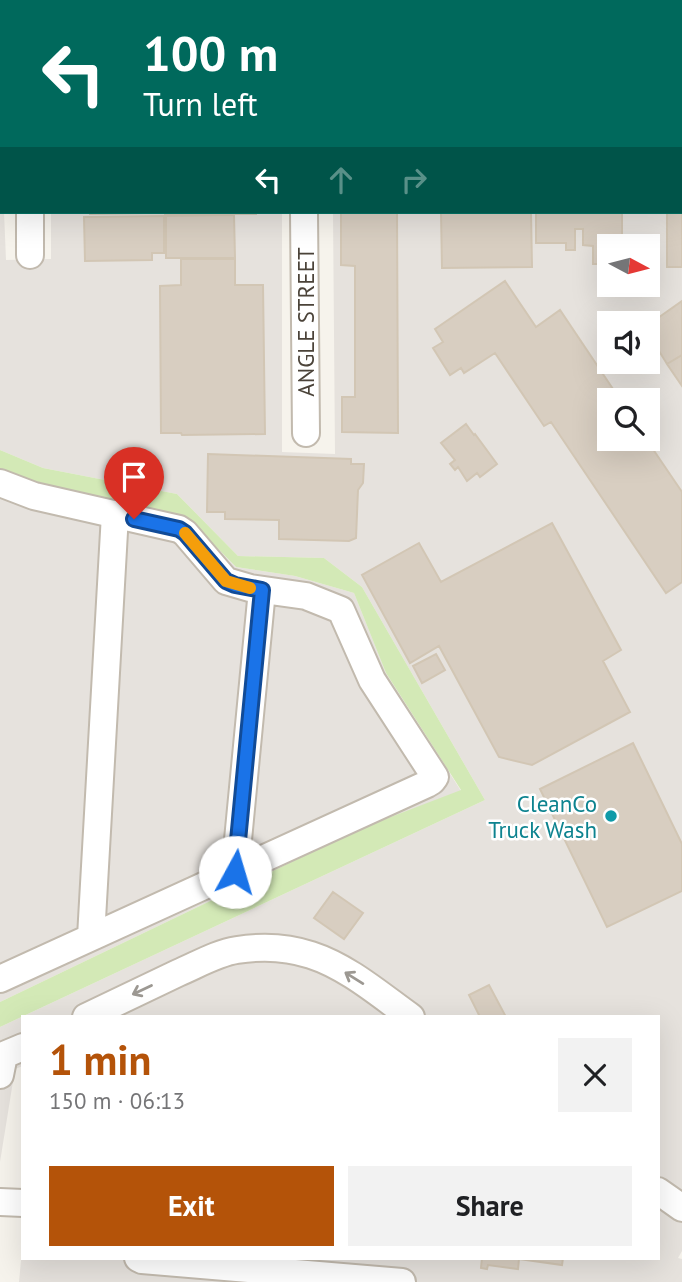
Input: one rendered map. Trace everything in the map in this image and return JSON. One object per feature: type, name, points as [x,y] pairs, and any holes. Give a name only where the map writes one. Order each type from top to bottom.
[{"type":"street","points":[[30,214],[30,255]]},
{"type":"street","name":"ANGLE STREET","points":[[304,214],[306,433]]},
{"type":"street","points":[[0,483],[34,496],[179,529],[226,581],[235,585],[306,596],[341,610],[372,680],[435,777],[427,784],[0,979]]},
{"type":"street","points":[[91,937],[115,514]]},
{"type":"street","points":[[235,872],[262,590]]},
{"type":"street","points":[[90,1015],[205,961],[234,950],[264,948],[291,950],[326,961],[362,982],[408,1015]]},
{"type":"street","points":[[0,1075],[4,1055],[21,1048]]},
{"type":"street","points":[[660,1192],[682,1208]]},
{"type":"street","points":[[0,1202],[21,1203]]},
{"type":"street","points":[[660,1211],[682,1225]]},
{"type":"street","points":[[325,1276],[352,1260]]},
{"type":"street","points":[[153,1267],[402,1282]]},
{"type":"shaded area","points":[[0,214],[4,214],[6,260],[51,259],[51,214],[282,214],[282,452],[335,454],[333,214],[682,214],[682,1251],[678,1258],[682,1259],[682,1282],[19,1282],[21,1260],[660,1260],[660,1015],[26,1015],[485,800],[362,587],[324,558],[238,556],[177,494],[43,468],[0,450]]},
{"type":"shaded area","points":[[0,469],[33,481],[187,517],[236,567],[295,576],[354,593],[386,673],[461,791],[362,828],[0,1002]]},
{"type":"shaded area","points":[[21,1017],[21,1067],[15,1069],[0,1162],[0,1027]]},
{"type":"green space","points":[[0,450],[43,468],[177,494],[238,556],[324,558],[362,587],[485,800],[0,1027],[0,1002],[362,828],[461,790],[386,673],[354,593],[295,576],[236,567],[187,517],[33,481],[0,469]]},
{"type":"building","points":[[341,214],[397,214],[398,433],[342,432],[342,397],[355,397],[355,266],[341,265]]},
{"type":"building","points":[[441,214],[531,214],[532,267],[442,268]]},
{"type":"building","points":[[536,214],[622,214],[622,234],[597,234],[597,264],[593,264],[593,246],[583,245],[583,229],[575,229],[575,250],[566,250],[566,243],[536,243]]},
{"type":"building","points":[[667,214],[682,214],[682,267],[667,267]]},
{"type":"building","points":[[234,215],[235,258],[166,258],[166,216]]},
{"type":"building","points":[[164,216],[164,253],[152,253],[152,260],[85,261],[84,217]]},
{"type":"building","points":[[181,259],[235,259],[235,285],[263,285],[265,434],[161,433],[160,286],[181,285]]},
{"type":"building","points":[[505,281],[536,327],[560,310],[597,365],[597,374],[603,374],[612,388],[597,388],[597,451],[654,451],[682,492],[682,582],[666,593],[551,422],[544,426],[495,353],[464,373],[461,368],[450,375],[433,348],[443,342],[435,329]]},
{"type":"building","points":[[682,301],[682,355],[667,364],[660,353],[660,317]]},
{"type":"building","points":[[682,355],[682,386],[667,364]]},
{"type":"building","points":[[466,424],[497,464],[480,477],[477,473],[467,481],[458,467],[455,470],[450,464],[455,460],[441,443]]},
{"type":"building","points":[[208,454],[351,459],[351,464],[364,464],[363,483],[358,490],[356,538],[349,541],[279,539],[279,520],[225,519],[225,512],[207,512]]},
{"type":"building","points":[[552,523],[621,650],[603,661],[630,712],[532,765],[499,757],[439,646],[410,663],[362,575],[419,543],[441,582]]},
{"type":"building","points":[[436,654],[445,670],[422,683],[413,666]]},
{"type":"building","name":"CleanCo Truck Wash","points":[[633,743],[682,844],[682,891],[607,927],[540,789]]},
{"type":"building","points":[[333,892],[363,913],[344,939],[314,918]]},
{"type":"building","points":[[489,985],[505,1015],[479,1015],[469,995]]},
{"type":"building","points":[[482,1260],[519,1260],[518,1269],[488,1265],[487,1269],[481,1268]]},
{"type":"building","points":[[526,1260],[563,1260],[562,1265]]},
{"type":"slow traffic","points":[[185,533],[220,576],[235,585],[250,588]]},
{"type":"place","name":"CleanCo Truck Wash","points":[[611,816]]},
{"type":"route","points":[[134,519],[179,529],[226,581],[262,590],[235,872]]}]
